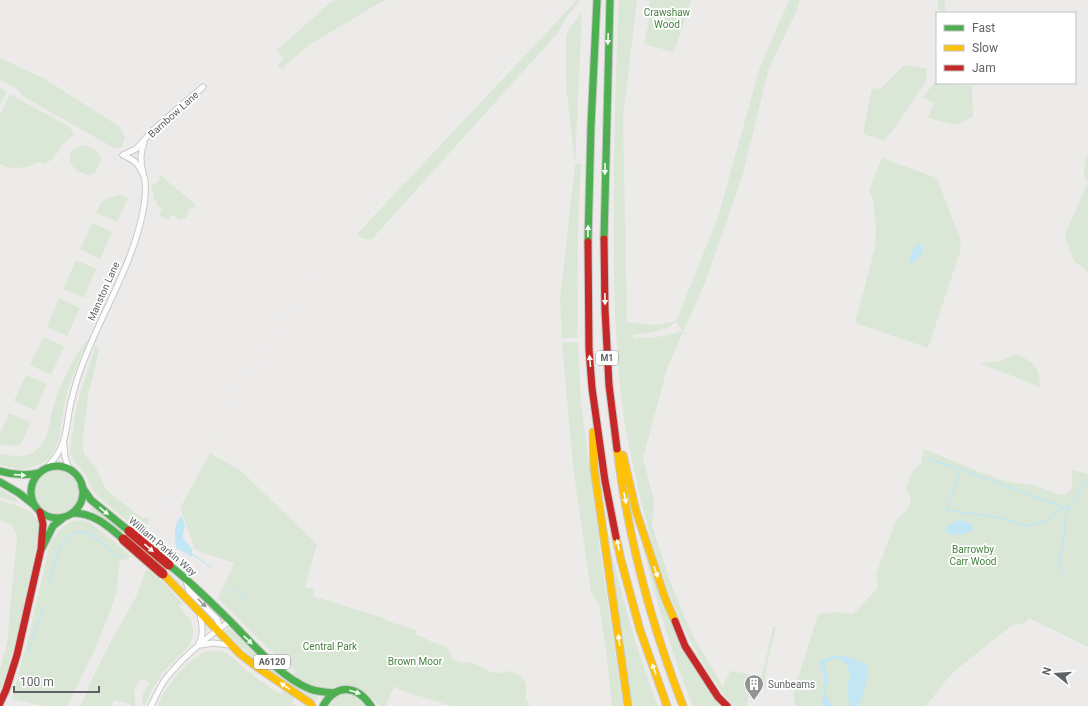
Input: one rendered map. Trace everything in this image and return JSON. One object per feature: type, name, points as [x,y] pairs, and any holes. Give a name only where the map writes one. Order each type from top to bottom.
[{"type":"main road","name":"M1","points":[[597,0],[588,233],[589,349],[592,388],[594,468],[628,706]]},
{"type":"main road","name":"M1","points":[[610,0],[604,234],[605,310],[609,385],[621,480],[636,554],[654,623],[676,688],[684,706]]},
{"type":"main road","name":"M1","points":[[609,385],[636,511],[665,598],[685,646],[718,697],[726,706]]},
{"type":"main road","name":"M1","points":[[592,388],[605,481],[621,560],[640,630],[667,706]]},
{"type":"main road","points":[[0,471],[20,476],[31,475],[53,466],[61,466],[75,473],[80,480],[83,494],[78,508],[73,513],[62,518],[53,526],[41,549]]},
{"type":"main road","points":[[0,703],[12,673],[41,549],[43,524],[38,509],[31,496],[31,491],[34,479],[42,471]]},
{"type":"main road","points":[[0,482],[19,493],[47,516],[62,518]]},
{"type":"main road","name":"William Parkin Way","points":[[82,487],[91,500],[185,578],[278,668],[305,687],[317,692],[334,693],[348,689],[362,694],[367,698],[372,706]]},
{"type":"main road","name":"William Parkin Way","points":[[73,513],[80,512],[92,515],[123,539],[163,574],[218,629],[240,654],[312,706]]},
{"type":"main road","points":[[323,706],[329,697],[334,693]]},
{"type":"street","name":"Barnbow Lane","points":[[144,177],[135,162],[123,156],[136,149],[159,124],[203,87]]},
{"type":"street","name":"Manston Lane","points":[[68,469],[64,443],[76,382],[86,355],[115,292],[138,231],[145,198],[144,177],[140,158],[145,139]]},
{"type":"street","name":"Manston Lane","points":[[42,471],[56,457],[64,443]]},
{"type":"street","points":[[185,578],[189,591],[217,619],[218,629]]},
{"type":"street","points":[[198,646],[202,633],[200,612]]},
{"type":"street","points":[[151,706],[163,682],[181,662],[218,629],[230,621]]},
{"type":"street","points":[[198,646],[213,643],[228,644],[234,647]]},
{"type":"green space","points":[[338,0],[386,0],[311,44],[284,66],[285,71],[277,65],[284,59],[277,50],[330,3]]},
{"type":"green space","points":[[577,0],[579,0],[579,2],[568,15],[556,35],[372,239],[364,239],[359,236],[357,234]]},
{"type":"green space","points":[[619,0],[637,0],[623,118],[627,322],[657,325],[676,321],[718,217],[759,70],[789,0],[800,0],[797,10],[769,68],[742,177],[706,280],[667,369],[643,458],[654,501],[652,525],[671,584],[692,634],[723,687],[730,671],[762,676],[773,627],[776,627],[766,669],[766,693],[765,695],[764,682],[760,683],[757,678],[752,679],[754,694],[749,693],[747,706],[733,706],[715,682],[686,632],[674,605],[654,550],[639,493],[626,432],[621,396],[614,289],[615,95]],"holes":[[[676,322],[683,332],[665,336],[633,339],[633,335],[661,330]]]},
{"type":"green space","name":"Crawshaw Wood","points":[[649,0],[691,0],[674,52],[644,44],[649,20]]},
{"type":"green space","points":[[938,0],[945,0],[945,12],[938,9]]},
{"type":"green space","points":[[582,12],[575,164],[566,85],[566,35]]},
{"type":"green space","points":[[0,58],[45,79],[120,127],[125,138],[121,148],[114,148],[21,95],[18,90],[0,79]]},
{"type":"green space","points":[[904,65],[927,68],[926,81],[901,119],[884,141],[863,134],[872,88],[880,89]]},
{"type":"green space","points":[[934,83],[972,86],[973,117],[956,125],[928,118],[934,103],[923,97]]},
{"type":"green space","points":[[0,88],[7,92],[0,105]]},
{"type":"green space","points":[[10,94],[70,127],[74,136],[67,140],[56,155],[45,164],[39,162],[30,166],[14,168],[0,164],[0,115]]},
{"type":"green space","points":[[86,145],[100,155],[100,162],[97,169],[94,173],[89,175],[77,171],[70,163],[70,152],[80,146]]},
{"type":"green space","points":[[1088,155],[1088,181],[1084,177],[1085,159]]},
{"type":"green space","points":[[883,156],[887,160],[937,178],[960,239],[961,249],[928,348],[855,323],[875,248],[876,228],[873,200],[869,190]]},
{"type":"green space","points":[[575,164],[581,164],[578,226],[577,338],[562,338],[560,301]]},
{"type":"green space","points":[[159,176],[161,176],[195,204],[194,208],[189,209],[189,214],[186,218],[179,220],[172,215],[165,219],[160,216],[159,213],[162,211],[157,205],[156,200],[153,198],[154,195],[151,190],[152,184],[159,181]]},
{"type":"green space","points":[[1088,182],[1088,272],[1074,261],[1065,236]]},
{"type":"green space","points":[[119,195],[128,198],[117,222],[96,213],[101,202]]},
{"type":"green space","points":[[92,223],[112,232],[100,259],[80,249]]},
{"type":"green space","points":[[76,260],[96,269],[84,298],[63,289]]},
{"type":"green space","points":[[59,298],[80,308],[67,336],[47,327]]},
{"type":"green space","points":[[43,337],[64,346],[51,375],[30,365]]},
{"type":"green space","points":[[89,339],[69,386],[64,406],[59,439],[55,450],[50,457],[41,464],[23,470],[0,465],[0,454],[24,456],[38,449],[44,441],[62,383],[77,354]]},
{"type":"green space","points":[[578,342],[581,404],[598,538],[623,706],[612,706],[599,604],[591,591],[573,467],[562,343]]},
{"type":"green space","points":[[96,345],[99,351],[88,396],[83,437],[84,454],[96,468],[104,486],[109,492],[142,518],[149,517],[147,528],[143,534],[102,500],[93,490],[85,473],[70,454],[77,405]]},
{"type":"green space","points":[[1016,353],[1037,369],[1040,387],[979,363],[999,362]]},
{"type":"green space","points":[[26,375],[47,384],[35,411],[14,401]]},
{"type":"green space","points":[[9,413],[31,422],[21,444],[12,446],[0,445],[0,433]]},
{"type":"green space","name":"Barrowby Carr Wood","points":[[924,449],[1008,482],[1033,485],[1057,494],[1066,495],[1072,487],[1072,470],[1088,474],[1088,647],[1029,618],[1025,623],[1011,626],[951,674],[926,706],[795,706],[793,694],[818,614],[837,612],[853,614],[878,588],[876,574],[896,520],[909,508],[911,497],[906,489],[913,470],[921,464]]},
{"type":"green space","points":[[210,453],[241,471],[317,544],[305,587],[314,590],[313,596],[416,630],[415,635],[447,647],[452,658],[459,662],[471,663],[491,672],[499,673],[511,671],[519,675],[526,684],[526,699],[530,706],[451,706],[406,692],[394,686],[386,706],[380,706],[369,695],[336,688],[300,689],[318,697],[315,703],[299,691],[292,702],[297,706],[157,706],[160,699],[176,676],[196,657],[210,651],[224,652],[254,676],[281,694],[287,684],[255,659],[224,631],[228,628],[233,631],[268,666],[289,682],[296,671],[265,645],[218,598],[234,563],[195,550],[180,508]]},
{"type":"green space","points":[[53,470],[61,470],[73,476],[79,488],[79,496],[73,508],[61,514],[53,514],[41,508],[35,496],[35,488],[41,476]]},
{"type":"green space","points":[[0,489],[17,499],[17,502],[0,497]]},
{"type":"green space","points":[[0,501],[31,512],[38,523],[40,530],[17,635],[2,687],[0,689],[0,669],[7,643],[17,536],[12,525],[0,520]]},
{"type":"green space","points":[[92,507],[115,524],[162,564],[210,614],[209,616],[96,513],[90,510]]},
{"type":"green space","points":[[602,511],[633,634],[658,706],[631,706]]},
{"type":"green space","points":[[83,520],[91,523],[130,555],[129,558],[120,561],[116,595],[96,647],[67,706],[42,706],[12,699],[50,543],[61,528],[73,521]]},
{"type":"green space","points":[[637,521],[703,682],[720,706],[693,706],[661,615]]},
{"type":"green space","points":[[147,569],[163,582],[183,604],[179,606],[192,625],[193,635],[191,641],[188,647],[160,675],[161,676],[151,691],[145,706],[142,698],[150,682],[141,679],[134,691],[136,706],[131,706],[130,704],[114,700],[112,706],[80,706],[103,656],[136,597]]},
{"type":"green space","points":[[349,693],[356,695],[367,706],[327,706],[336,696]]},
{"type":"water","points":[[920,244],[923,250],[918,259],[912,263],[909,261],[913,248]]},
{"type":"water","points":[[181,516],[185,526],[183,538],[192,549],[191,556],[176,548],[176,526],[178,519]]},
{"type":"water","points":[[959,520],[973,525],[972,531],[959,535],[952,535],[946,532],[945,529],[949,525]]},
{"type":"water","points":[[846,656],[867,664],[867,678],[858,706],[849,706],[846,687],[849,679],[849,671],[845,663],[837,659],[827,661],[824,665],[829,680],[825,688],[826,693],[828,700],[833,706],[823,706],[821,702],[824,698],[824,678],[820,663],[825,658]]},
{"type":"waterway","points":[[930,459],[1068,509]]},
{"type":"waterway","points":[[960,470],[946,510],[1002,518],[1026,526],[1048,521],[1062,507]]},
{"type":"waterway","points":[[1063,573],[1059,564],[1065,528],[1065,516],[1071,502],[1088,481]]},
{"type":"waterway","points":[[49,585],[56,557],[66,539],[73,534],[81,532],[91,535],[118,557],[123,556]]},
{"type":"waterway","points":[[191,556],[192,554],[211,567]]},
{"type":"waterway","points":[[234,589],[245,599]]},
{"type":"waterway","points":[[28,653],[44,607]]},
{"type":"railway","points":[[76,706],[160,526],[184,481],[209,435],[243,380],[282,322],[361,220],[570,0]]},
{"type":"traffic: fast","points":[[588,242],[591,125],[597,0]]},
{"type":"traffic: fast","points":[[604,239],[610,0]]},
{"type":"traffic: fast","points":[[57,466],[71,470],[79,478],[83,492],[79,506],[71,514],[57,518],[43,514],[35,506],[31,492],[35,478],[43,470],[57,466]]},
{"type":"traffic: fast","points":[[0,471],[19,475],[39,473]]},
{"type":"traffic: fast","points":[[0,482],[19,493],[34,505]]},
{"type":"traffic: fast","points":[[82,487],[91,500],[129,531]]},
{"type":"traffic: fast","points":[[73,513],[88,515],[100,521],[123,539]]},
{"type":"traffic: fast","points":[[42,548],[53,526],[63,518]]},
{"type":"traffic: fast","points":[[169,565],[201,592],[267,659],[288,677],[310,689],[334,693]]},
{"type":"traffic: fast","points":[[323,706],[334,693],[340,690],[353,691],[359,694],[371,706]]},
{"type":"traffic: slow","points":[[593,432],[594,468],[628,706]]},
{"type":"traffic: slow","points":[[617,449],[627,515],[642,580],[671,675],[683,706]]},
{"type":"traffic: slow","points":[[623,455],[636,511],[665,598],[675,621]]},
{"type":"traffic: slow","points":[[616,537],[640,630],[667,706]]},
{"type":"traffic: slow","points":[[163,574],[240,654],[310,703],[312,706]]},
{"type":"traffic: jam","points":[[604,239],[605,310],[609,385],[617,449]]},
{"type":"traffic: jam","points":[[588,242],[589,349],[592,388],[605,481],[616,537]]},
{"type":"traffic: jam","points":[[0,703],[6,690],[17,655],[41,549],[43,524],[40,512]]},
{"type":"traffic: jam","points":[[129,531],[169,565]]},
{"type":"traffic: jam","points":[[123,539],[163,574]]},
{"type":"traffic: jam","points":[[675,621],[685,646],[718,697],[727,706]]},
{"type":"place","name":"Sunbeams","points":[[754,701]]},
{"type":"park label","name":"Central Park","points":[[330,646]]},
{"type":"park label","name":"Brown Moor","points":[[415,661]]}]
